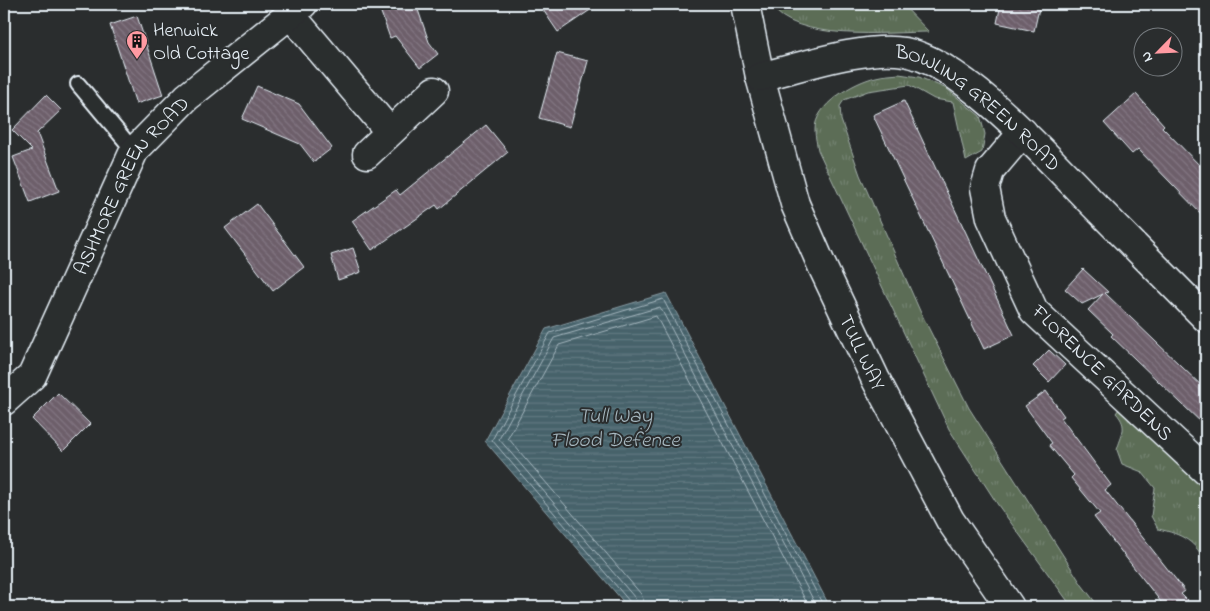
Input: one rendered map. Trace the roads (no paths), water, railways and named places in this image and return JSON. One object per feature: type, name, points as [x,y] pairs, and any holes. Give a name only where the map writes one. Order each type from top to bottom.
[{"type":"street","points":[[745,4],[760,76]]},
{"type":"street","points":[[296,9],[389,131]]},
{"type":"street","name":"ASHMORE GREEN ROAD","points":[[4,401],[32,376],[134,151],[187,97],[296,9]]},
{"type":"street","name":"BOWLING GREEN ROAD","points":[[760,76],[863,53],[906,52],[926,59],[952,74],[1022,132],[1206,318]]},
{"type":"street","name":"TULL WAY","points":[[760,76],[795,204],[839,303],[875,378],[950,520],[1010,607]]},
{"type":"street","points":[[367,154],[389,131],[434,91]]},
{"type":"street","name":"FLORENCE GARDENS","points":[[1022,132],[990,171],[985,188],[991,218],[1034,311],[1206,471]]},
{"type":"lane","points":[[78,84],[134,151]]},
{"type":"water","name":"Tull Way Flood Defence","points":[[666,293],[830,607],[628,607],[485,441],[546,329]]},
{"type":"place","name":"Henwick Old Cottage","points":[[137,60]]}]
